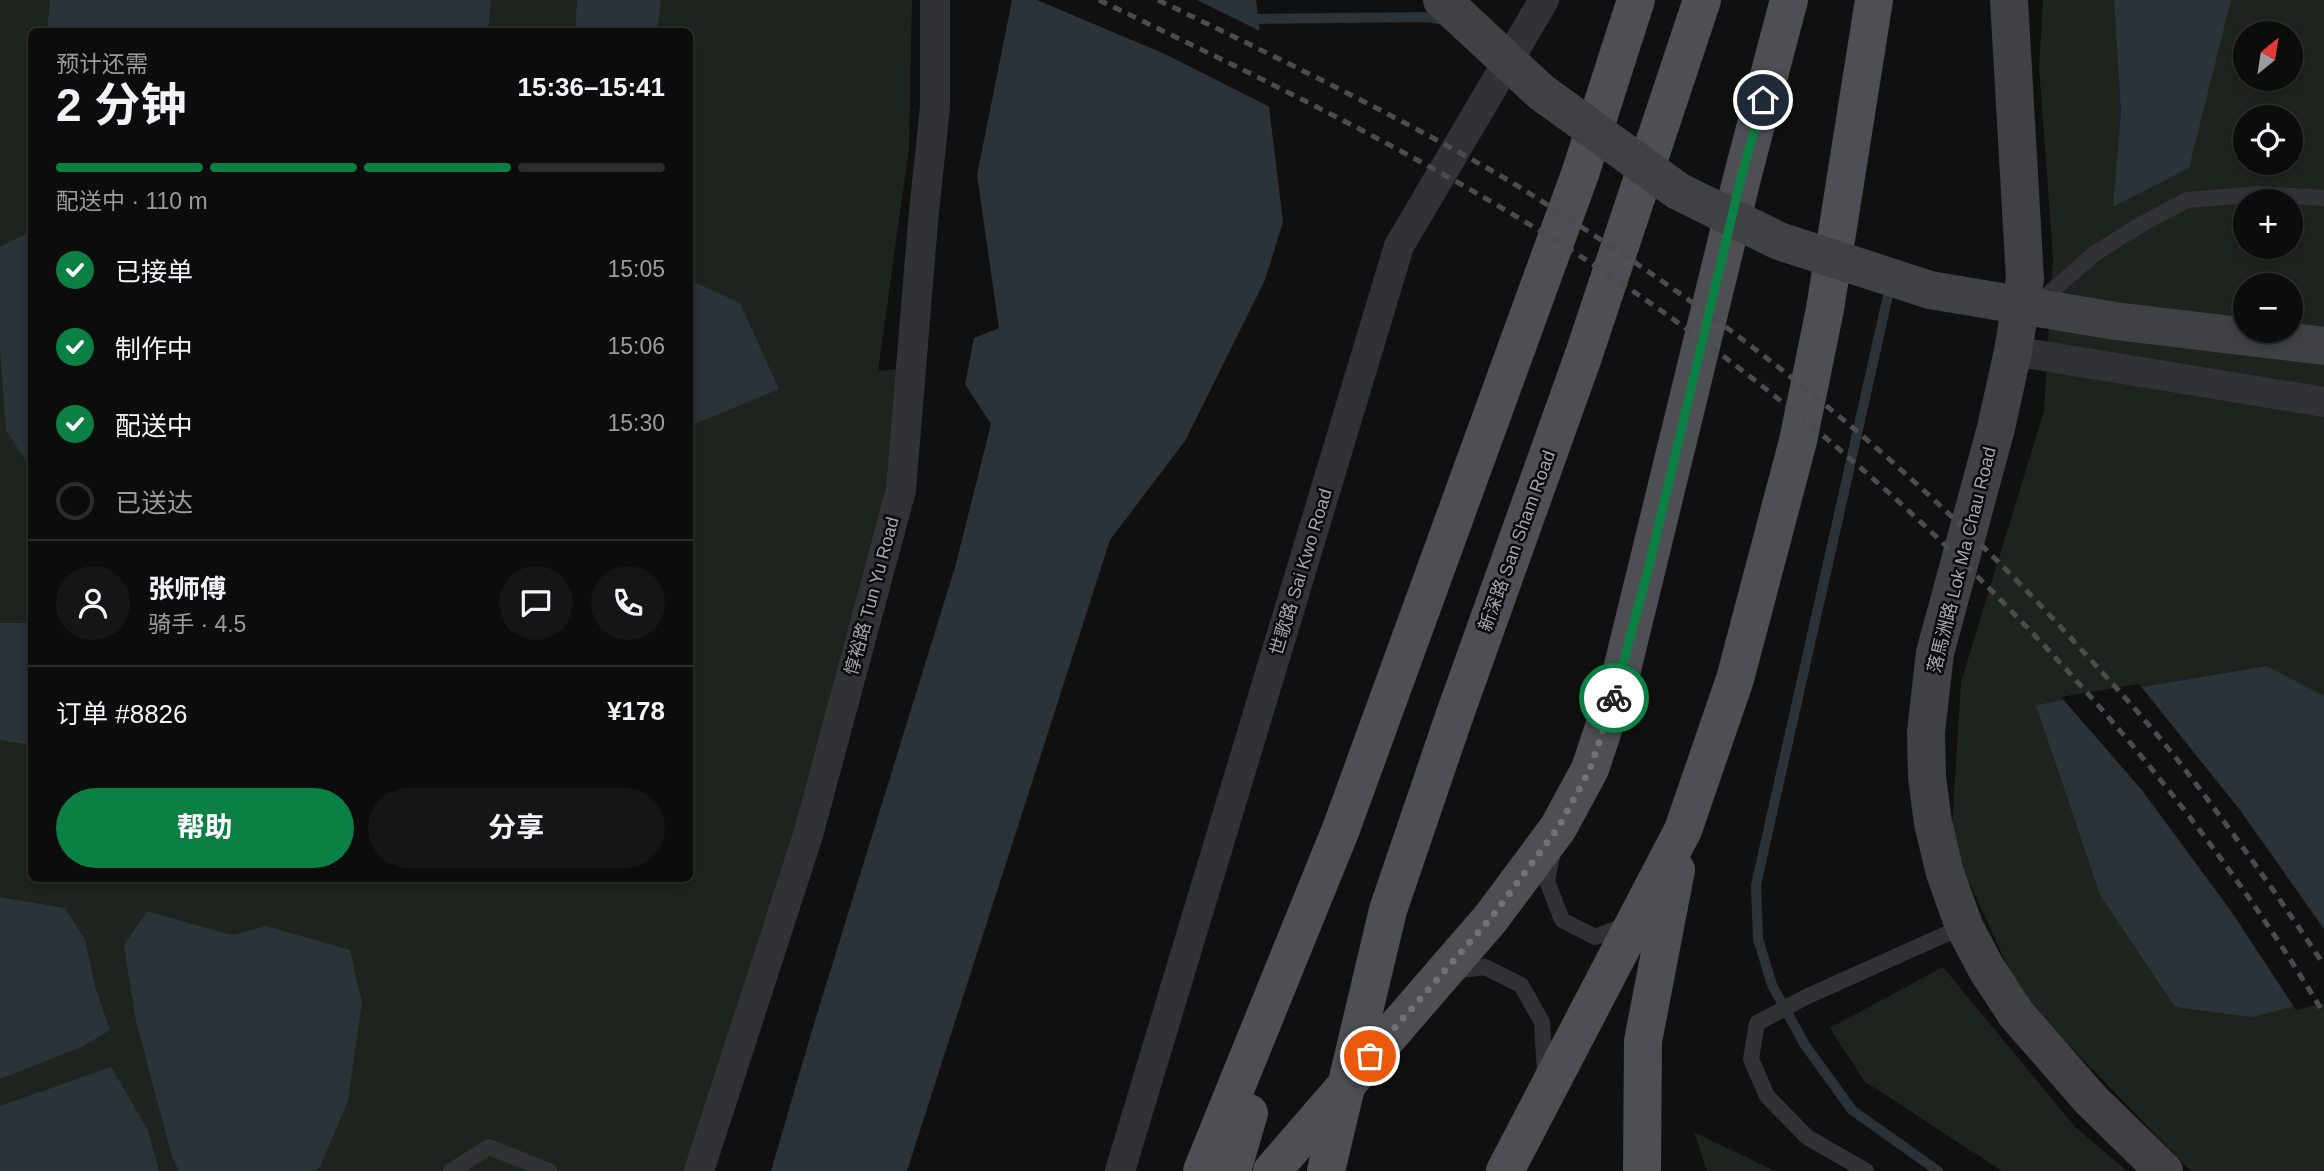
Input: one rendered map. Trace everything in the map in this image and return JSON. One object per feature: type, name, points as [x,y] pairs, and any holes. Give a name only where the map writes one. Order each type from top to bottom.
[{"type":"main road","points":[[1202,1171],[1341,829],[1580,174],[1636,0]]},
{"type":"main road","name":"新深路 San Sham Road","points":[[1326,1171],[1388,910],[1583,357],[1702,0]]},
{"type":"main road","points":[[1272,1171],[1491,918],[1558,828],[1590,769],[1619,682],[1742,174],[1789,0]]},
{"type":"main road","points":[[1642,1171],[1643,1041],[1684,830],[1735,679],[1798,441],[1825,309],[1874,0]]},
{"type":"main road","points":[[1505,1171],[1684,830]]},
{"type":"main road","points":[[1232,1171],[1249,1116],[1257,1038]]},
{"type":"street","name":"惇裕路 Tun Yu Road","points":[[699,1171],[808,835],[901,490],[935,107],[935,0]]},
{"type":"street","points":[[1442,0],[1541,92],[1678,191],[1779,241],[1930,290],[2115,321],[2324,346]]},
{"type":"street","name":"世歌路 Sai Kwo Road","points":[[1119,1171],[1399,246],[1544,0]]},
{"type":"street","name":"落馬洲路 Lok Ma Chau Road","points":[[2009,0],[2025,279],[1993,440],[1942,627],[1930,691],[1926,732],[1933,823],[1945,873],[1964,926],[1986,968],[2016,1014],[2091,1100],[2164,1171]]},
{"type":"street","points":[[2016,335],[2324,402]]},
{"type":"lane","points":[[2016,335],[2094,254],[2187,200],[2260,194],[2324,198]]},
{"type":"lane","points":[[1558,828],[1547,881],[1562,920],[1595,937],[1635,922]]},
{"type":"lane","points":[[1866,1171],[1807,1137],[1767,1096],[1751,1059],[1757,1023],[1808,996],[1964,926]]},
{"type":"lane","points":[[1443,973],[1485,967],[1521,985],[1542,1022],[1546,1091]]},
{"type":"lane","points":[[451,1171],[489,1147],[548,1171]]},
{"type":"shaded area","points":[[0,0],[912,0],[909,148],[878,371],[911,367],[901,490],[698,1171],[0,1171]]},
{"type":"shaded area","points":[[50,0],[491,0],[488,28],[47,28]]},
{"type":"shaded area","points":[[577,0],[661,0],[657,28],[575,28]]},
{"type":"shaded area","points":[[1012,0],[1256,0],[1283,222],[1265,280],[1185,441],[1110,540],[907,1171],[771,1171],[955,567],[991,424],[965,384],[974,338],[999,328],[977,175]]},
{"type":"shaded area","points":[[2043,0],[2324,0],[2324,1171],[2191,1171],[2021,996],[1951,842],[1961,682],[2044,411],[2053,257],[2039,67]]},
{"type":"shaded area","points":[[2114,0],[2231,0],[2189,168],[2113,207],[2121,112]]},
{"type":"shaded area","points":[[28,233],[28,464],[6,431],[0,349],[0,247]]},
{"type":"shaded area","points":[[693,281],[740,303],[779,389],[693,425]]},
{"type":"shaded area","points":[[0,623],[28,623],[28,745],[0,740]]},
{"type":"shaded area","points":[[2267,666],[2324,696],[2324,999],[2252,1017],[2175,1007],[2100,895],[2036,705]]},
{"type":"shaded area","points":[[0,897],[65,908],[85,939],[95,986],[110,1030],[84,1046],[0,1079]]},
{"type":"shaded area","points":[[147,911],[232,935],[266,926],[350,950],[362,1003],[348,1101],[320,1167],[314,1171],[179,1171],[172,1157],[135,1017],[124,945]]},
{"type":"shaded area","points":[[1943,967],[2076,1128],[2127,1171],[2002,1171],[1864,1081],[1830,1028]]},
{"type":"shaded area","points":[[111,1067],[148,1130],[159,1171],[0,1171],[0,1106]]},
{"type":"shaded area","points":[[1694,1132],[1775,1171],[1707,1171]]},
{"type":"pier","points":[[1037,0],[1197,0],[1262,32],[1272,108],[1165,54]]},
{"type":"pier","points":[[2139,684],[2240,810],[2324,929],[2324,1003],[2296,1010],[2231,911],[2141,789],[2061,697]]},
{"type":"waterway","points":[[1257,19],[1428,17],[1445,20]]},
{"type":"waterway","points":[[1891,282],[1756,885],[1758,939],[1772,985],[1805,1045],[1852,1110],[1938,1171]]},
{"type":"railway","points":[[1099,0],[1307,102],[1510,213],[1640,296],[1739,368],[1836,446],[1930,530],[2020,619],[2105,713],[2184,810],[2258,911],[2324,1014]]},
{"type":"railway","points":[[1158,0],[1374,107],[1512,182],[1719,322],[1846,422],[1907,475],[2024,588],[2128,701],[2214,809],[2324,965]]},
{"type":"way so far","points":[[1370,1056],[1491,918],[1558,828],[1590,769],[1614,698]]},
{"type":"route","points":[[1614,698],[1648,570],[1742,174],[1763,100]]}]
